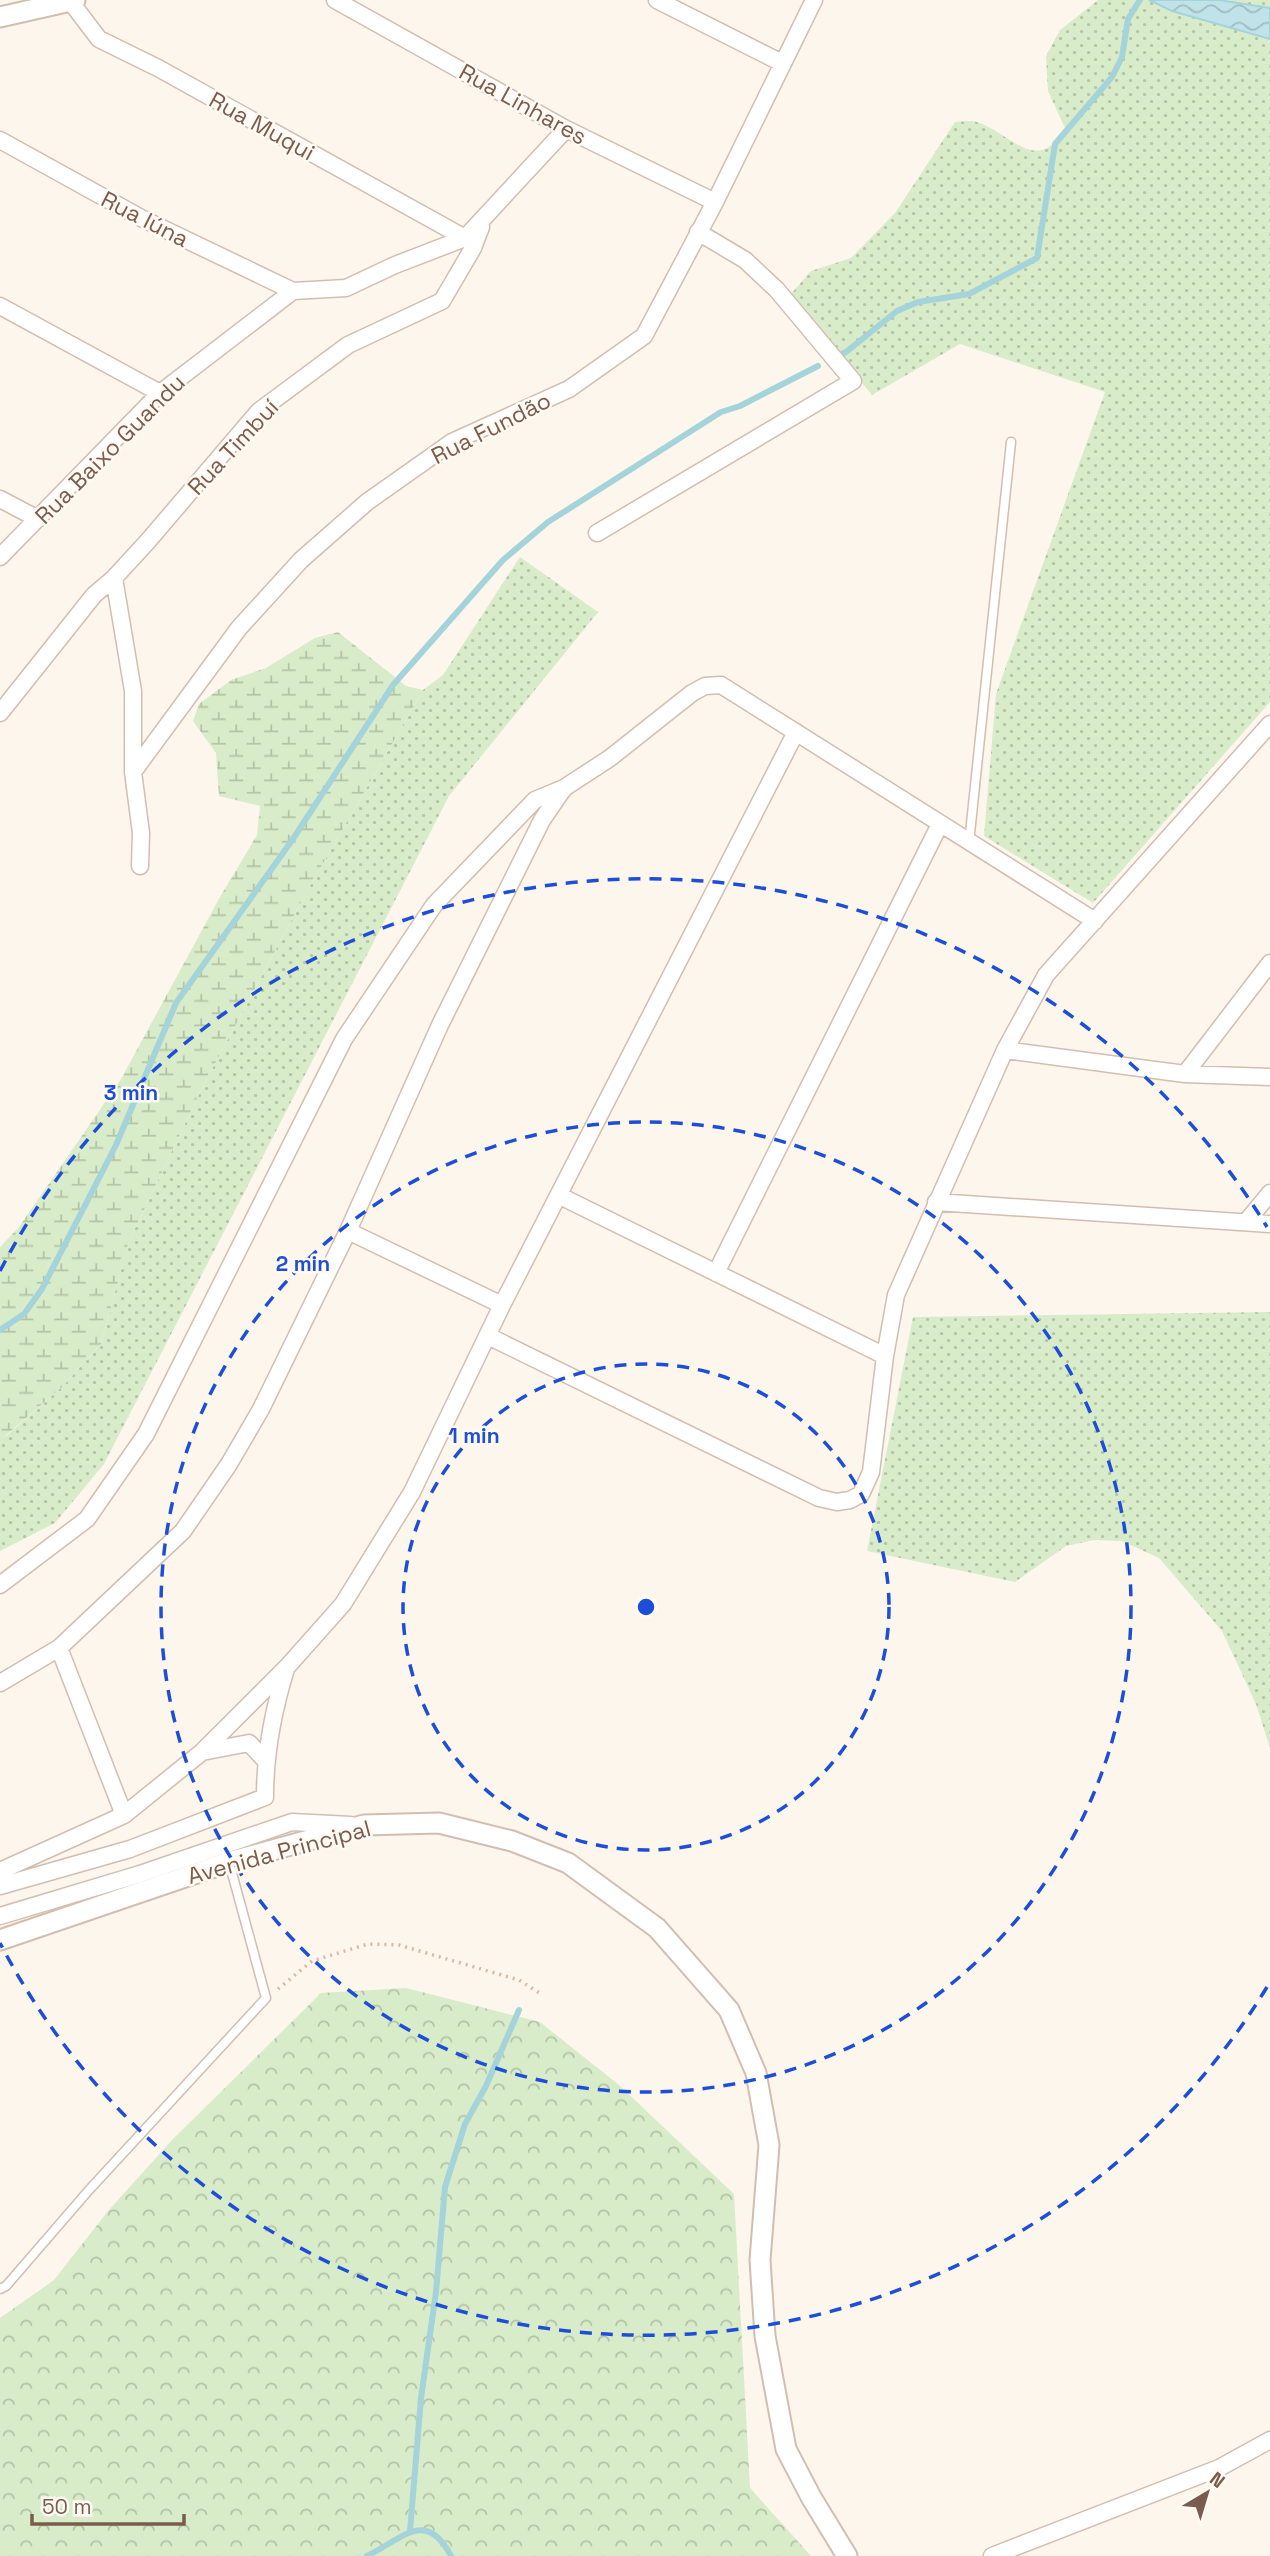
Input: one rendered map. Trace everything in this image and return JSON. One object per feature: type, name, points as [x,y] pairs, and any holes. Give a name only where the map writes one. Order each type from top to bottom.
[{"type":"street","name":"Rua Linhares","points":[[335,0],[566,128],[715,202]]},
{"type":"street","points":[[657,0],[782,63]]},
{"type":"street","name":"Rua Fundão","points":[[133,772],[239,628],[301,560],[368,502],[452,442],[569,390],[644,336],[715,202],[814,0]]},
{"type":"street","points":[[0,17],[72,1]]},
{"type":"street","name":"Rua Muqui","points":[[72,1],[99,39],[158,68],[465,238]]},
{"type":"street","points":[[293,291],[346,288],[465,238],[566,128]]},
{"type":"street","name":"Rua Iúna","points":[[0,141],[143,219],[293,291]]},
{"type":"street","name":"Rua Timbuí","points":[[0,713],[94,595],[114,578],[259,411],[348,345],[442,301],[473,248],[485,216]]},
{"type":"street","points":[[597,533],[853,380],[776,290],[745,260],[698,232]]},
{"type":"street","name":"Rua Baixo Guandu","points":[[0,556],[160,393],[293,291]]},
{"type":"street","points":[[0,306],[160,393]]},
{"type":"street","points":[[0,499],[38,519]]},
{"type":"street","points":[[114,578],[133,691],[133,772],[141,833],[140,866]]},
{"type":"street","points":[[0,1585],[87,1519],[146,1434],[344,1039],[434,905],[535,800],[564,788],[610,758],[676,704],[705,686],[720,685],[1095,921]]},
{"type":"street","points":[[488,1336],[819,1498],[837,1502],[850,1500],[861,1494],[871,1472],[884,1356],[896,1295],[1005,1050],[1046,975],[1270,724]]},
{"type":"street","points":[[0,1871],[124,1815],[202,1752],[287,1667],[343,1604],[412,1492],[502,1305],[796,732]]},
{"type":"street","points":[[0,1683],[59,1648],[183,1531],[229,1464],[261,1409],[348,1231],[440,1025],[542,820],[564,788]]},
{"type":"street","points":[[716,1273],[940,824]]},
{"type":"street","points":[[1185,1074],[1270,963]]},
{"type":"street","points":[[1005,1050],[1185,1074],[1270,1077]]},
{"type":"street","points":[[1246,1222],[1270,1193]]},
{"type":"street","points":[[560,1196],[884,1356]]},
{"type":"street","points":[[936,1202],[1270,1224]]},
{"type":"street","points":[[348,1231],[502,1305]]},
{"type":"street","points":[[59,1648],[124,1815]]},
{"type":"street","points":[[0,1886],[130,1849],[265,1797],[265,1760],[276,1699],[287,1667]]},
{"type":"street","points":[[202,1752],[249,1743],[265,1760]]},
{"type":"street","points":[[0,1916],[140,1874],[292,1822],[364,1825]]},
{"type":"street","name":"Avenida Principal","points":[[0,1940],[229,1862],[364,1825],[439,1822],[512,1841],[568,1863],[657,1928],[729,2010],[756,2074],[769,2145],[760,2260],[765,2336],[786,2449],[847,2556]]},
{"type":"street","points":[[130,1849],[140,1874]]},
{"type":"street","points":[[992,2556],[1220,2468],[1270,2440]]},
{"type":"lane","points":[[969,843],[1012,442]]},
{"type":"lane","points":[[0,2289],[6,2286],[89,2190],[266,1998],[229,1862]]},
{"type":"path","points":[[266,1998],[312,1961],[368,1944],[399,1945],[519,1980],[541,1994]]},
{"type":"green space","points":[[1098,0],[1149,0],[1172,11],[1270,39],[1270,702],[1093,903],[984,836],[996,694],[1105,392],[960,344],[872,395],[790,295],[811,271],[851,258],[895,213],[955,122],[977,122],[1023,148],[1034,151],[1044,149],[1055,142],[1065,128],[1048,91],[1046,56],[1060,30]]},
{"type":"green space","points":[[1219,0],[1270,0],[1270,8]]},
{"type":"green space","points":[[520,557],[598,612],[449,796],[104,1464],[55,1523],[0,1551],[0,1437],[6,1436],[62,1387],[101,1344],[129,1241],[203,1086],[307,891],[423,690],[443,675]]},
{"type":"green space","points":[[338,632],[406,686],[423,690],[307,891],[203,1086],[129,1241],[101,1344],[62,1387],[5,1436],[0,1437],[0,1247],[19,1227],[121,1079],[220,897],[257,835],[260,806],[219,796],[216,753],[193,721],[199,704],[231,680],[266,668],[315,638]]},
{"type":"green space","points":[[1270,1312],[1270,1748],[1256,1704],[1222,1631],[1159,1558],[1122,1541],[1094,1540],[1066,1546],[1015,1582],[867,1551],[913,1317]]},
{"type":"green space","points":[[406,1988],[540,2022],[619,2085],[734,2194],[750,2488],[811,2556],[0,2556],[0,2318],[54,2280],[108,2211],[172,2140],[321,1993]]},
{"type":"water","points":[[1149,0],[1219,0],[1270,8],[1270,39],[1172,11]]},
{"type":"waterway","points":[[836,357],[897,311],[918,302],[969,294],[1037,258],[1055,144],[1112,77],[1122,57],[1128,19],[1140,0]]},
{"type":"waterway","points":[[0,1330],[24,1314],[42,1289],[116,1145],[176,1003],[293,839],[393,685],[503,560],[548,522],[721,412],[740,406],[818,366]]},
{"type":"waterway","points":[[410,2531],[421,2398],[436,2292],[445,2187],[465,2124],[486,2086],[519,2010]]},
{"type":"waterway","points":[[367,2556],[402,2536],[423,2530],[432,2533],[442,2542],[451,2556]]}]
